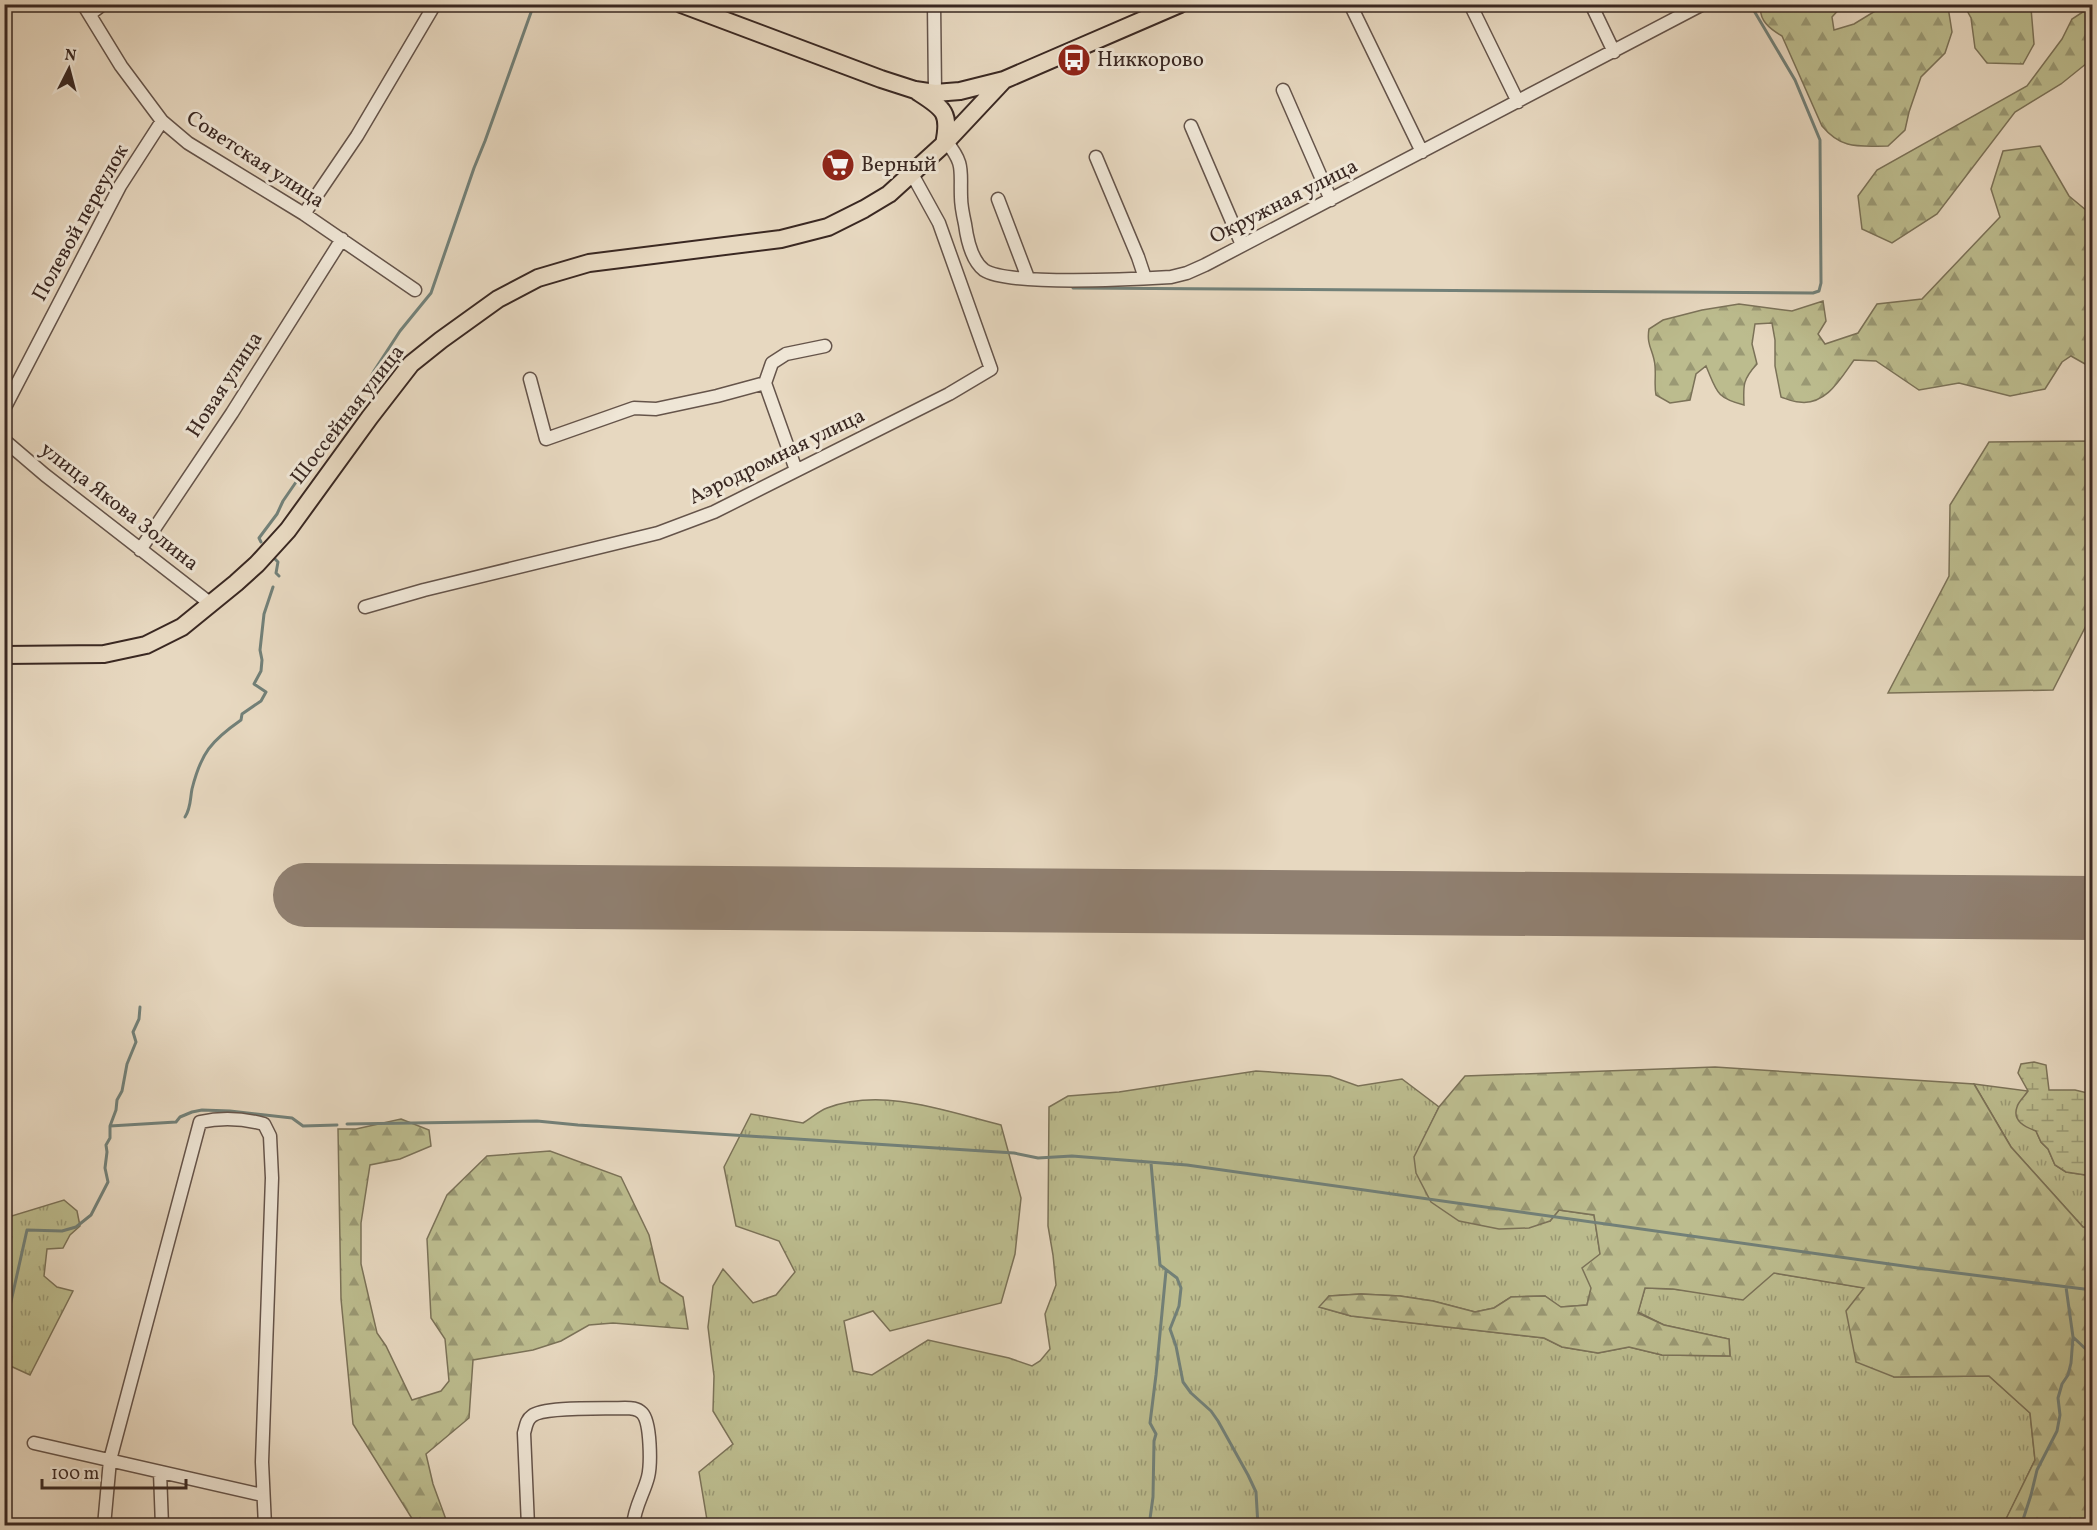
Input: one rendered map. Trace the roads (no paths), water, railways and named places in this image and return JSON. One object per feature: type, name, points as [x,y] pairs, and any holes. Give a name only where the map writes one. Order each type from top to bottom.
[{"type":"main road","points":[[681,4],[915,90],[935,93],[960,91],[1004,80],[1180,4]]},
{"type":"main road","name":"Шоссейная улица","points":[[4,655],[104,654],[146,645],[182,627],[257,564],[288,530],[411,364],[498,299],[538,278],[589,262],[781,239],[828,227],[889,194],[945,143],[1004,80]]},
{"type":"main road","points":[[915,90],[939,106],[946,118],[948,127],[945,143]]},
{"type":"street","points":[[87,10],[103,4]]},
{"type":"street","points":[[304,214],[357,136],[435,4]]},
{"type":"street","points":[[933,4],[935,93]]},
{"type":"street","points":[[1350,4],[1422,152]]},
{"type":"street","points":[[1470,4],[1518,102]]},
{"type":"street","points":[[1591,4],[1614,52]]},
{"type":"street","name":"Окружная улица","points":[[945,143],[956,153],[961,163],[961,198],[967,237],[982,268],[995,276],[1070,280],[1172,277],[1187,273],[1331,200],[1703,4]]},
{"type":"street","name":"Советская улица","points":[[87,10],[121,66],[162,121],[188,143],[304,214],[415,290]]},
{"type":"street","points":[[1283,90],[1331,200]]},
{"type":"street","name":"Полевой переулок","points":[[4,409],[120,186],[162,121]]},
{"type":"street","points":[[1191,126],[1242,244]]},
{"type":"street","points":[[1096,158],[1145,278]]},
{"type":"street","name":"Аэродромная улица","points":[[365,607],[424,590],[658,533],[714,512],[949,394],[991,369],[939,223],[912,174]]},
{"type":"street","points":[[998,199],[1028,278]]},
{"type":"street","name":"Новая улица","points":[[140,550],[232,413],[342,239]]},
{"type":"street","points":[[795,470],[765,383],[772,363],[786,354],[825,346]]},
{"type":"street","points":[[530,379],[546,439],[634,408],[656,409],[765,383]]},
{"type":"street","name":"улица Якова Золина","points":[[4,440],[45,475],[211,604]]},
{"type":"street","points":[[104,1526],[110,1460],[200,1122],[218,1118],[245,1119],[264,1124],[270,1136],[272,1178],[262,1462],[265,1526]]},
{"type":"street","points":[[528,1526],[524,1433],[526,1423],[532,1416],[546,1411],[635,1408],[646,1419],[649,1475],[633,1517],[633,1526]]},
{"type":"street","points":[[34,1443],[262,1495]]},
{"type":"street","points":[[160,1472],[162,1526]]},
{"type":"waterway","points":[[261,542],[259,538],[277,514],[283,501],[366,386],[400,331],[431,293],[534,4]]},
{"type":"waterway","points":[[1073,288],[1813,293],[1819,291],[1821,283],[1820,140],[1795,80],[1750,4]]},
{"type":"waterway","points":[[273,557],[278,562],[276,573],[279,576]]},
{"type":"waterway","points":[[185,817],[195,777],[209,749],[241,720],[242,714],[261,701],[266,692],[254,684],[261,671],[260,650],[264,614],[273,587]]},
{"type":"waterway","points":[[4,1321],[8,1315],[27,1230],[62,1231],[76,1227],[91,1215],[108,1182],[105,1168],[106,1145],[110,1138],[110,1126],[117,1100],[122,1091],[127,1064],[136,1042],[133,1032],[139,1019],[140,1007]]},
{"type":"waterway","points":[[110,1126],[176,1122],[180,1117],[202,1110],[292,1118],[303,1126],[337,1125]]},
{"type":"waterway","points":[[347,1124],[537,1121],[1014,1153],[1038,1158],[1072,1156],[1187,1165],[1918,1268],[2092,1290]]},
{"type":"waterway","points":[[1151,1163],[1160,1265],[1177,1278],[1181,1288],[1179,1306],[1170,1329],[1183,1382],[1218,1421],[1248,1475],[1256,1492],[1258,1526]]},
{"type":"waterway","points":[[1149,1526],[1156,1434],[1150,1423],[1166,1271]]},
{"type":"waterway","points":[[2021,1526],[2037,1470],[2057,1431],[2060,1415],[2058,1398],[2071,1363],[2073,1337],[2066,1287]]},
{"type":"waterway","points":[[2073,1337],[2092,1355]]},
{"type":"waterway","points":[[4,1484],[4,1491]]},
{"type":"place","name":"Никкорово","points":[[1074,60]]},
{"type":"place","name":"Верный","points":[[838,165]]}]
